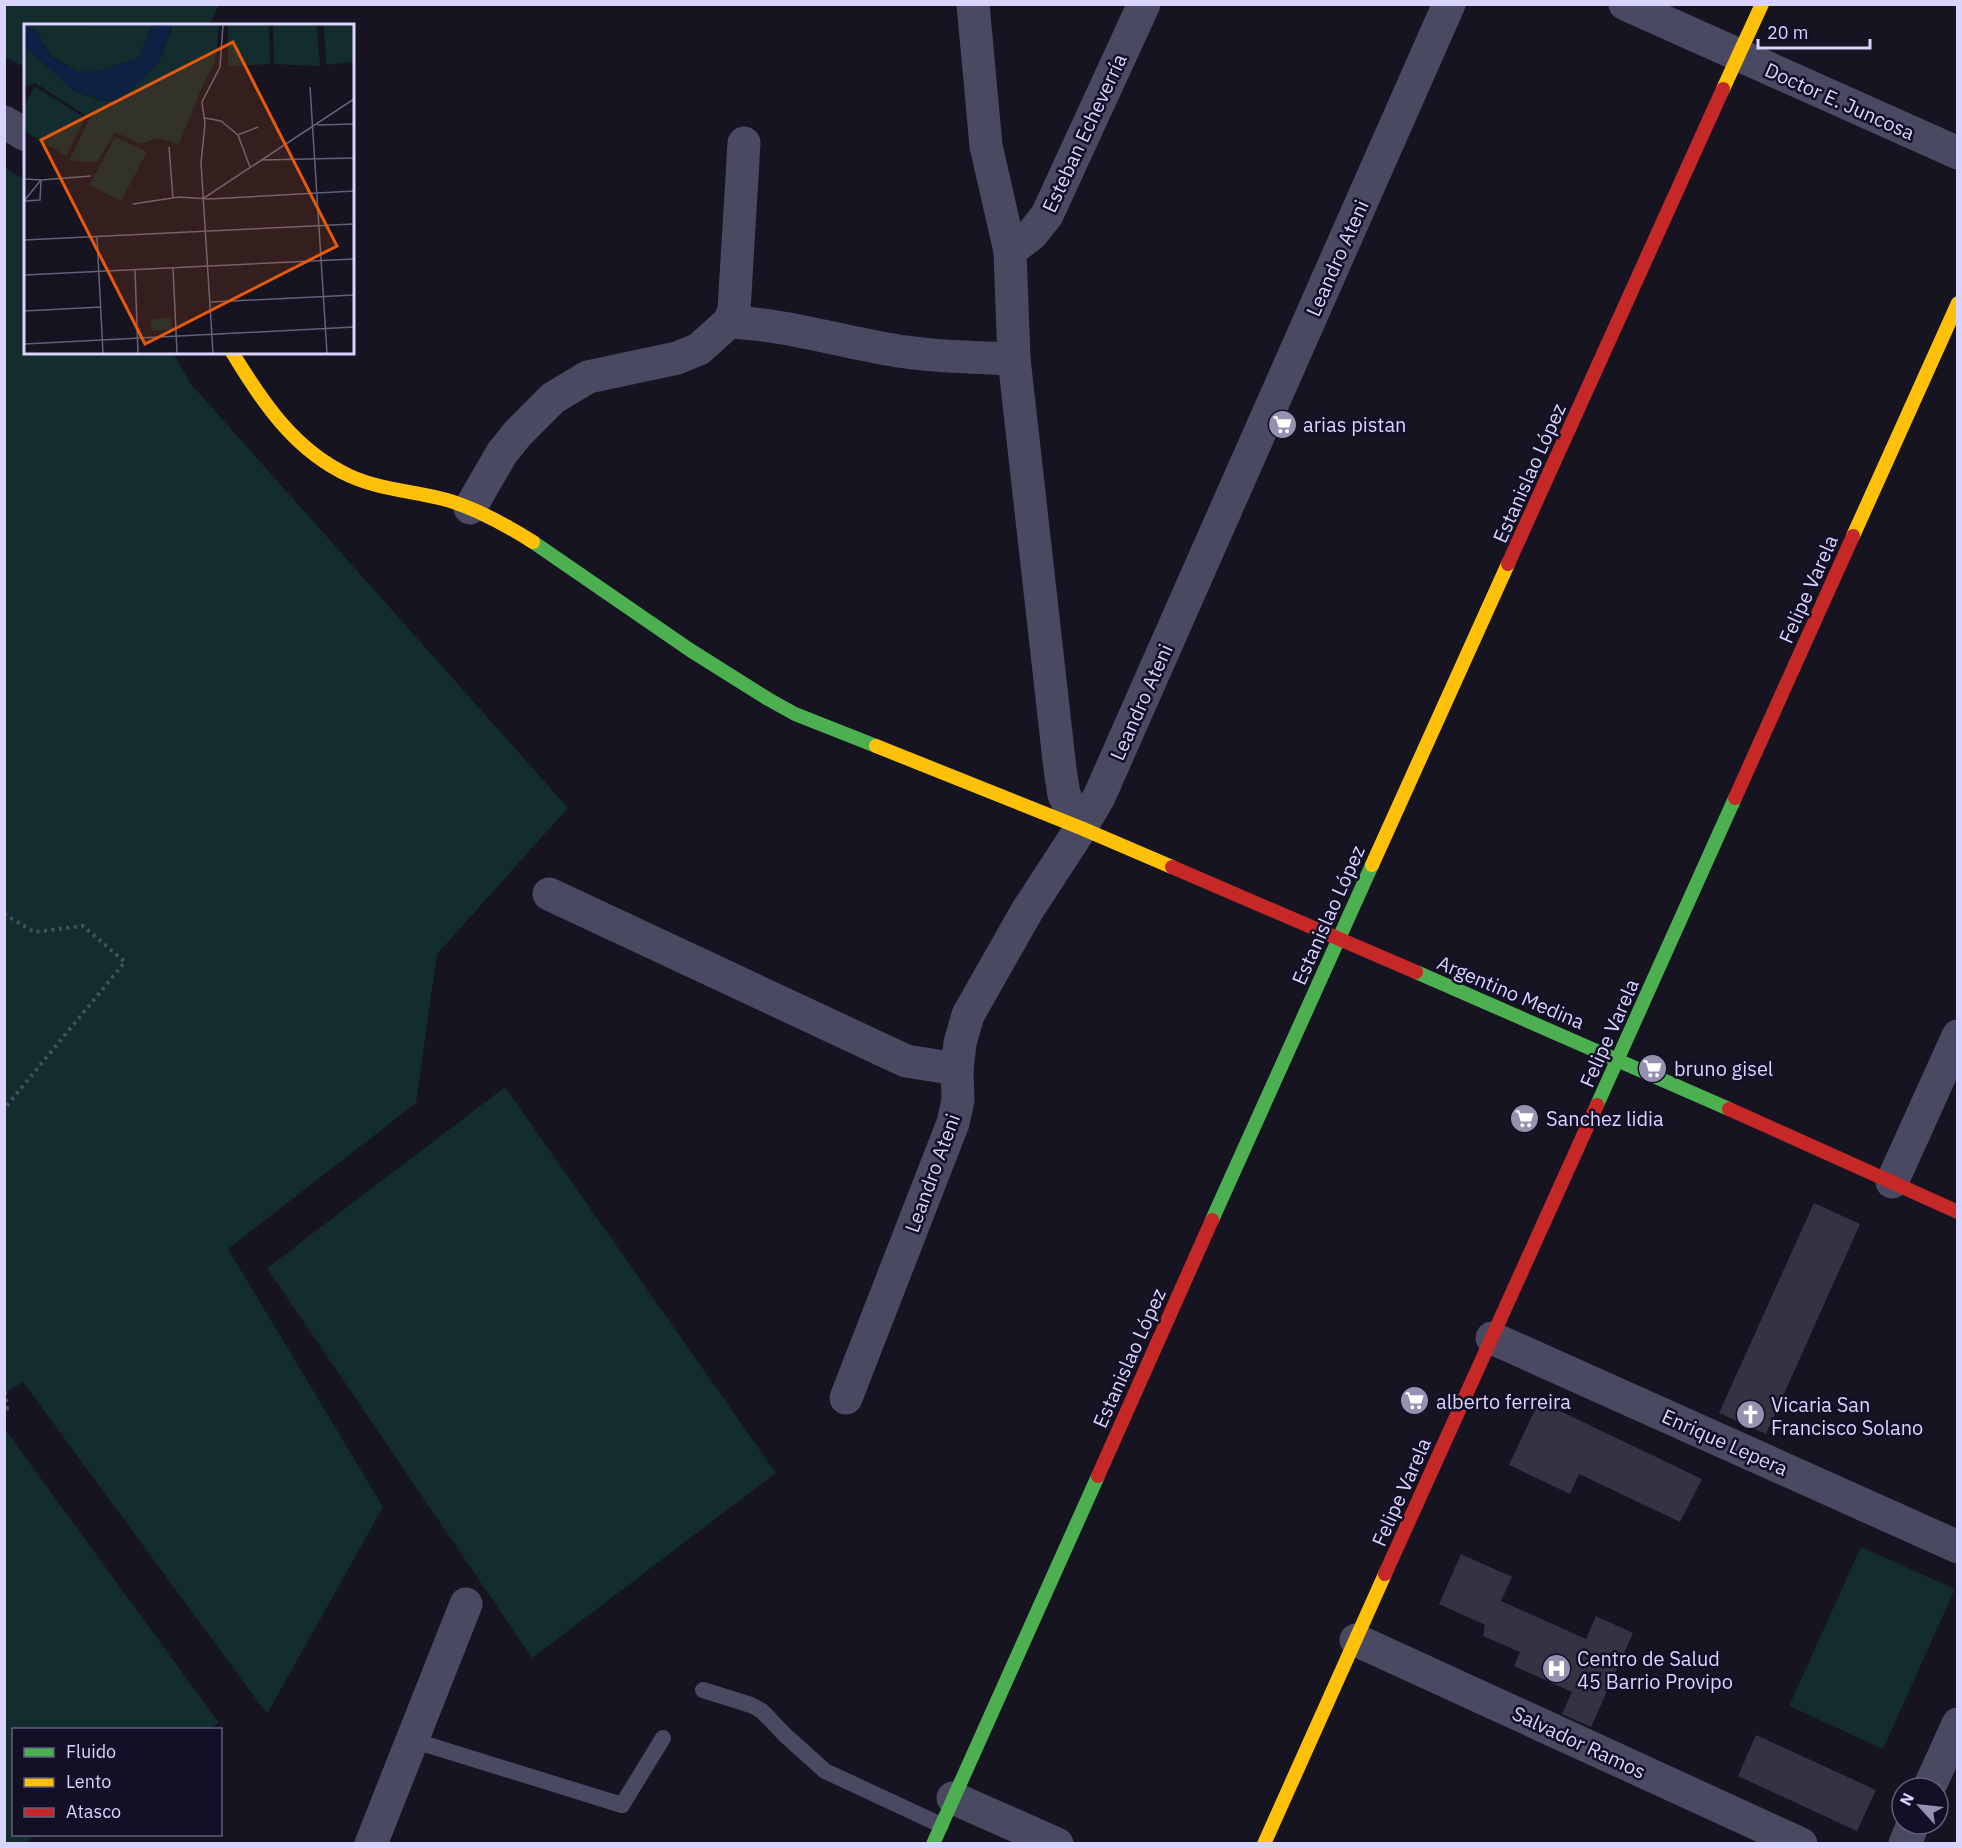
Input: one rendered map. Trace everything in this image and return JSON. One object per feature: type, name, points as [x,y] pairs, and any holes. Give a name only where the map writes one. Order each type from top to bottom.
[{"type":"street","points":[[973,4],[986,146],[1010,251],[1014,359],[1060,769],[1064,795],[1081,828]]},
{"type":"street","name":"Esteban Echeverría","points":[[1010,251],[1032,234],[1047,215],[1144,4]]},
{"type":"street","name":"Leandro Ateni","points":[[846,1398],[953,1123],[958,1100],[957,1069],[960,1043],[968,1015],[1027,911],[1099,797],[1449,4]]},
{"type":"street","name":"Doctor E. Juncosa","points":[[1625,4],[1739,57],[1958,153]]},
{"type":"street","name":"Estanislao López","points":[[933,1844],[1338,940],[1762,4]]},
{"type":"street","points":[[4,122],[24,134]]},
{"type":"street","points":[[470,508],[502,453],[518,433],[553,398],[588,377],[677,358],[699,349],[714,338],[729,322],[734,310],[744,143]]},
{"type":"street","name":"Felipe Varela","points":[[1264,1844],[1958,303]]},
{"type":"street","points":[[729,322],[755,323],[889,350],[1014,359]]},
{"type":"street","name":"Argentino Medina","points":[[233,354],[274,418],[302,446],[337,469],[375,485],[446,500],[470,508],[517,532],[709,662],[795,714],[1081,828],[1619,1059],[1958,1212]]},
{"type":"street","points":[[549,894],[906,1061],[957,1069]]},
{"type":"street","points":[[1892,1182],[1958,1036]]},
{"type":"street","name":"Enrique Lepera","points":[[1492,1338],[1958,1547]]},
{"type":"street","points":[[371,1844],[466,1604]]},
{"type":"street","name":"Salvador Ramos","points":[[1356,1640],[1801,1844]]},
{"type":"street","points":[[1935,1776],[1958,1725]]},
{"type":"street","points":[[947,1811],[1058,1844]]},
{"type":"lane","points":[[703,1690],[751,1705],[762,1711],[825,1770],[947,1811]]},
{"type":"lane","points":[[412,1740],[622,1805],[663,1738]]},
{"type":"path","points":[[4,914],[34,932],[83,926],[125,962],[4,1109]]},
{"type":"path","points":[[4,1384],[7,1409],[4,1410]]},
{"type":"green space","points":[[5,4],[219,5],[210,24],[24,24],[24,66],[5,57]]},
{"type":"green space","points":[[4,167],[24,179],[24,354],[174,354],[190,383],[568,808],[437,954],[416,1103],[228,1249],[383,1507],[267,1714],[23,1382],[5,1393]]},
{"type":"green space","points":[[505,1087],[776,1473],[532,1658],[267,1268]]},
{"type":"green space","points":[[4,1428],[219,1723],[211,1728],[12,1728],[12,1836],[35,1836],[23,1843],[4,1843]]},
{"type":"green space","points":[[1861,1547],[1955,1589],[1883,1749],[1789,1706]]},
{"type":"building","points":[[1814,1203],[1860,1224],[1766,1434],[1719,1413]]},
{"type":"building","points":[[1539,1401],[1702,1479],[1680,1522],[1579,1474],[1570,1494],[1509,1465]]},
{"type":"building","points":[[1461,1554],[1512,1577],[1501,1601],[1586,1639],[1596,1616],[1633,1633],[1591,1727],[1562,1714],[1572,1692],[1514,1666],[1520,1652],[1483,1636],[1485,1625],[1439,1604]]},
{"type":"building","points":[[1756,1735],[1876,1790],[1857,1831],[1738,1776]]},
{"type":"traffic: fast","points":[[533,542],[690,650],[768,699],[795,714],[876,746]]},
{"type":"traffic: fast","points":[[1597,1105],[1735,798]]},
{"type":"traffic: fast","points":[[1212,1220],[1372,865]]},
{"type":"traffic: fast","points":[[1416,972],[1729,1109]]},
{"type":"traffic: fast","points":[[933,1844],[1098,1476]]},
{"type":"traffic: slow","points":[[1723,89],[1762,4]]},
{"type":"traffic: slow","points":[[1853,536],[1958,303]]},
{"type":"traffic: slow","points":[[233,354],[268,407],[296,439],[330,466],[362,481],[435,497],[470,508],[533,542]]},
{"type":"traffic: slow","points":[[1372,865],[1508,564]]},
{"type":"traffic: slow","points":[[876,746],[1172,867]]},
{"type":"traffic: slow","points":[[1264,1844],[1385,1574]]},
{"type":"traffic: jam","points":[[1508,564],[1723,89]]},
{"type":"traffic: jam","points":[[1735,798],[1853,536]]},
{"type":"traffic: jam","points":[[1172,867],[1416,972]]},
{"type":"traffic: jam","points":[[1385,1574],[1597,1105]]},
{"type":"traffic: jam","points":[[1729,1109],[1958,1212]]},
{"type":"traffic: jam","points":[[1098,1476],[1212,1220]]},
{"type":"place","name":"arias pistan","points":[[1282,424]]},
{"type":"place","name":"bruno gisel","points":[[1653,1068]]},
{"type":"place","name":"Sanchez lidia","points":[[1525,1118]]},
{"type":"place","name":"alberto ferreira","points":[[1415,1401]]},
{"type":"place","name":"Vicaria San Francisco Solano","points":[[1750,1415]]},
{"type":"place","name":"Centro de Salud 45 Barrio Provipo","points":[[1556,1669]]}]
